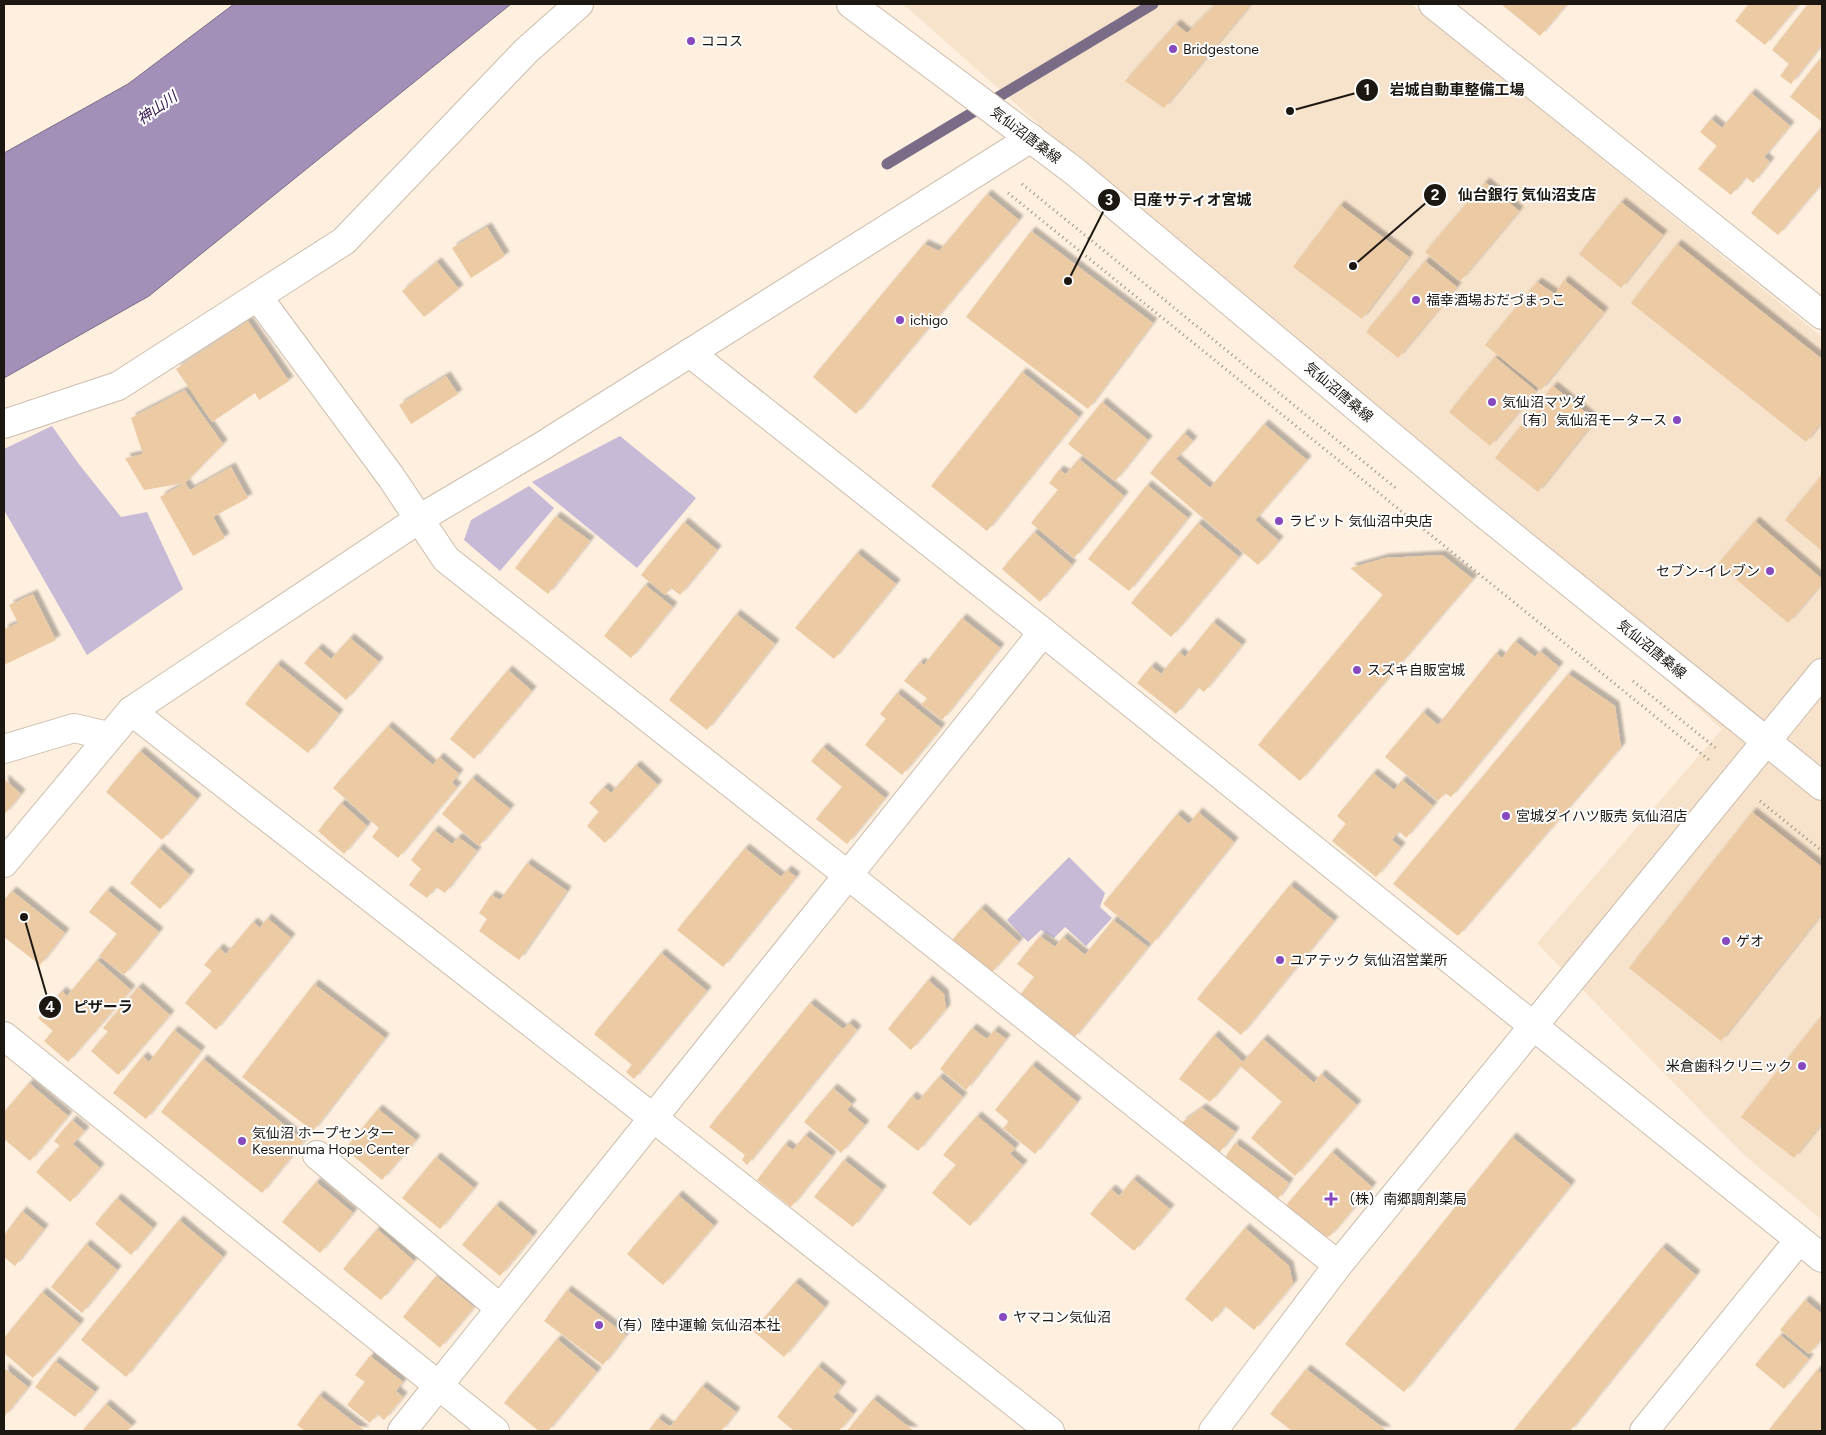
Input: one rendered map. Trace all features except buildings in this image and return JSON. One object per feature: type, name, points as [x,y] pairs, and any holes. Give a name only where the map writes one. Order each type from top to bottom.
[{"type":"street","points":[[4,424],[118,386],[344,241],[526,51],[579,4]]},
{"type":"street","name":"気仙沼唐桑線","points":[[852,4],[1081,177],[1476,507],[1822,786]]},
{"type":"street","points":[[1433,4],[1822,315]]},
{"type":"street","points":[[4,863],[130,711],[419,519],[539,448],[1031,138]]},
{"type":"street","points":[[258,297],[391,478],[446,559],[849,876],[1338,1265]]},
{"type":"street","points":[[690,353],[1043,632],[1822,1258]]},
{"type":"street","points":[[402,1431],[1043,632]]},
{"type":"street","points":[[1213,1431],[1338,1265],[1822,673]]},
{"type":"street","points":[[130,711],[652,1117],[1050,1431]]},
{"type":"street","points":[[4,749],[74,728],[108,736]]},
{"type":"street","points":[[4,1036],[495,1431]]},
{"type":"street","points":[[318,1155],[500,1308]]},
{"type":"street","points":[[1644,1431],[1799,1240]]},
{"type":"path","points":[[987,166],[1403,494]]},
{"type":"path","points":[[987,166],[1739,775]]},
{"type":"path","points":[[1627,676],[1822,851]]},
{"type":"shaded area","points":[[903,4],[1411,4],[1822,337],[1822,1220],[1743,1154],[1537,943],[1722,729]]},
{"type":"shaded area","points":[[52,426],[78,463],[121,517],[147,512],[183,589],[87,655],[4,510],[4,449]]},
{"type":"shaded area","points":[[620,436],[696,498],[637,568],[532,482]]},
{"type":"shaded area","points":[[529,486],[554,508],[500,571],[464,540],[471,520]]},
{"type":"shaded area","points":[[1069,857],[1105,893],[1100,907],[1112,918],[1086,946],[1065,927],[1054,938],[1041,930],[1028,942],[1007,920]]},
{"type":"water","name":"神山川","points":[[234,4],[511,4],[149,296],[4,378],[4,153],[128,84]]},
{"type":"waterway","points":[[887,164],[1153,4]]},
{"type":"place","name":"ココス","points":[[691,41]]},
{"type":"place","name":"Bridgestone","points":[[1173,49]]},
{"type":"place","name":"岩城自動車整備工場","points":[[1290,111]]},
{"type":"place","name":"仙台銀行 気仙沼支店","points":[[1353,266]]},
{"type":"place","name":"日産サティオ宮城","points":[[1068,281]]},
{"type":"place","name":"福幸酒場おだづまっこ","points":[[1416,300]]},
{"type":"place","name":"ichigo","points":[[900,320]]},
{"type":"place","name":"気仙沼マツダ","points":[[1492,402]]},
{"type":"place","name":"〔有〕気仙沼モータース","points":[[1677,420]]},
{"type":"place","name":"ラビット 気仙沼中央店","points":[[1279,521]]},
{"type":"place","name":"セブン-イレブン","points":[[1770,571]]},
{"type":"place","name":"スズキ自販宮城","points":[[1357,670]]},
{"type":"place","name":"宮城ダイハツ販売 気仙沼店","points":[[1506,816]]},
{"type":"place","name":"ピザーラ","points":[[24,917]]},
{"type":"place","name":"ゲオ","points":[[1726,941]]},
{"type":"place","name":"ユアテック 気仙沼営業所","points":[[1280,960]]},
{"type":"place","name":"米倉歯科クリニック","points":[[1802,1066]]},
{"type":"place","name":"気仙沼 ホープセンター Kesennuma Hope Center","points":[[242,1141]]},
{"type":"place","name":"（株）南郷調剤薬局","points":[[1331,1199]]},
{"type":"place","name":"ヤマコン気仙沼","points":[[1003,1317]]},
{"type":"place","name":"（有）陸中運輸 気仙沼本社","points":[[599,1325]]}]
